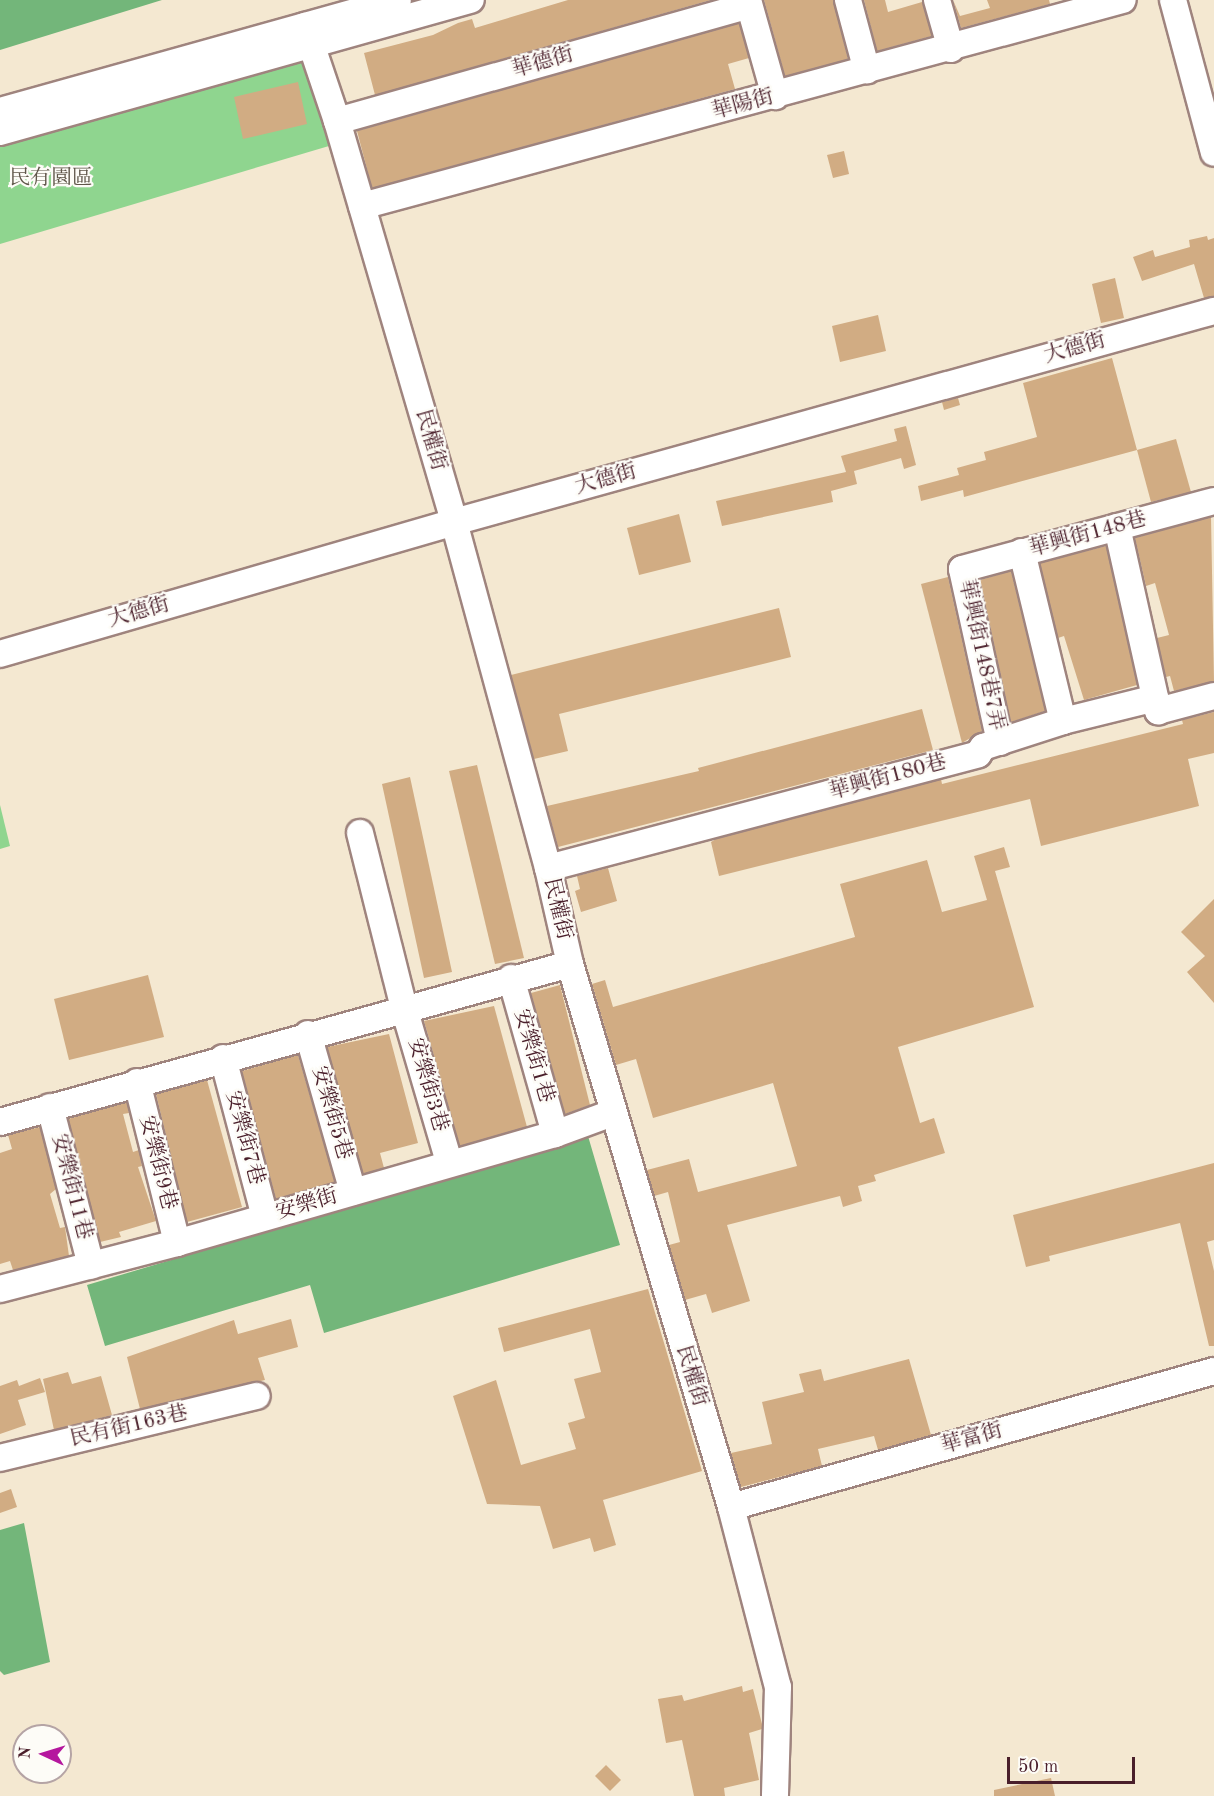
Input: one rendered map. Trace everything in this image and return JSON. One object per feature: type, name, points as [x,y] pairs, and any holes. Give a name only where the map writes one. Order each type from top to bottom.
[{"type":"street","points":[[0,132],[308,36],[398,0]]},
{"type":"street","points":[[0,111],[308,36],[471,0]]},
{"type":"street","points":[[848,0],[867,71]]},
{"type":"street","points":[[937,0],[951,50]]},
{"type":"street","name":"華陽街","points":[[362,206],[951,50],[1123,0]]},
{"type":"street","points":[[1173,0],[1210,119],[1214,153]]},
{"type":"street","points":[[748,3],[776,96]]},
{"type":"street","name":"華德街","points":[[337,121],[748,3]]},
{"type":"street","name":"民權街","points":[[308,36],[337,121],[454,522],[548,868],[570,964],[612,1113],[731,1507],[778,1687],[775,1796]]},
{"type":"street","name":"大德街","points":[[0,654],[454,522],[1214,311]]},
{"type":"street","name":"華興街148巷","points":[[962,569],[1214,501]]},
{"type":"street","points":[[1117,527],[1158,711],[1214,696]]},
{"type":"street","points":[[1022,552],[1063,722]]},
{"type":"street","name":"華興街148巷7弄","points":[[962,569],[1000,742]]},
{"type":"street","name":"華興街180巷","points":[[548,868],[978,754],[983,747],[1063,722],[1155,698]]},
{"type":"street","name":"安樂街3巷","points":[[360,833],[404,1008],[449,1162]]},
{"type":"street","points":[[0,1122],[511,978],[570,964]]},
{"type":"street","name":"安樂街1巷","points":[[511,978],[555,1134]]},
{"type":"street","name":"安樂街5巷","points":[[308,1035],[353,1192]]},
{"type":"street","name":"安樂街7巷","points":[[223,1058],[265,1217]]},
{"type":"street","name":"安樂街9巷","points":[[137,1082],[177,1243]]},
{"type":"street","name":"安樂街11巷","points":[[50,1107],[91,1266]]},
{"type":"street","name":"安樂街","points":[[1,1284],[91,1266],[177,1243],[449,1162],[555,1134],[612,1113]]},
{"type":"street","name":"華富街","points":[[731,1507],[1214,1371]]},
{"type":"street","name":"民有街163巷","points":[[0,1458],[257,1396]]},
{"type":"green space","points":[[0,0],[162,0],[0,50]]},
{"type":"green space","name":"民有園區","points":[[302,58],[339,143],[0,244],[0,145]]},
{"type":"green space","points":[[0,805],[10,846],[0,849]]},
{"type":"green space","points":[[588,1136],[620,1245],[324,1333],[310,1285],[105,1346],[87,1285]]},
{"type":"green space","points":[[24,1523],[50,1662],[4,1675],[0,1671],[0,1530]]},
{"type":"building","points":[[568,0],[711,0],[375,95],[364,53],[433,35],[472,19],[475,28]]},
{"type":"building","points":[[764,0],[833,0],[848,59],[785,76]]},
{"type":"building","points":[[864,0],[885,0],[888,12],[922,2],[932,36],[877,51]]},
{"type":"building","points":[[953,0],[960,16],[990,8],[987,0],[1049,0],[1050,4],[961,28]]},
{"type":"building","points":[[739,23],[749,58],[728,64],[735,89],[372,188],[357,131]]},
{"type":"building","points":[[298,82],[307,124],[243,139],[234,97]]},
{"type":"building","points":[[844,151],[849,174],[833,178],[827,155]]},
{"type":"building","points":[[1207,236],[1208,240],[1214,238],[1214,296],[1204,298],[1194,264],[1142,281],[1133,257],[1153,250],[1155,257],[1190,247],[1189,240]]},
{"type":"building","points":[[1115,278],[1124,318],[1101,323],[1092,284]]},
{"type":"building","points":[[878,315],[886,351],[840,362],[832,326]]},
{"type":"building","points":[[1112,358],[1137,450],[964,497],[963,490],[921,501],[918,486],[959,475],[957,468],[986,460],[984,452],[1037,437],[1023,383]]},
{"type":"building","points":[[958,398],[960,405],[944,410],[942,402]]},
{"type":"building","points":[[906,426],[916,465],[904,469],[901,458],[854,471],[857,484],[831,491],[833,502],[722,526],[716,501],[846,472],[841,456],[897,441],[894,429]]},
{"type":"building","points":[[1176,439],[1191,492],[1151,502],[1137,450]]},
{"type":"building","points":[[679,514],[691,562],[639,575],[627,528]]},
{"type":"building","points":[[1211,517],[1214,681],[1174,691],[1170,676],[1166,677],[1157,638],[1169,635],[1155,583],[1146,586],[1135,538]]},
{"type":"building","points":[[1106,546],[1137,685],[1084,700],[1064,636],[1058,638],[1040,563]]},
{"type":"building","points":[[1011,571],[1045,711],[1011,722],[980,580]]},
{"type":"building","points":[[948,577],[982,731],[962,743],[921,584]]},
{"type":"building","points":[[779,608],[791,657],[559,714],[568,751],[534,759],[511,675]]},
{"type":"building","points":[[922,709],[933,750],[558,847],[547,806],[699,771],[698,768]]},
{"type":"building","points":[[1214,712],[1214,753],[1188,759],[1199,806],[1041,846],[1030,799],[719,876],[711,842],[716,839],[941,779],[942,784],[1183,724],[1182,720]]},
{"type":"building","points":[[477,765],[524,958],[495,964],[449,771]]},
{"type":"building","points":[[410,777],[452,972],[424,978],[382,784]]},
{"type":"building","points":[[1004,847],[1010,867],[995,871],[1034,1007],[898,1047],[920,1123],[934,1118],[945,1153],[874,1175],[876,1181],[858,1186],[862,1201],[843,1207],[840,1196],[727,1225],[750,1301],[712,1313],[706,1294],[685,1300],[669,1245],[680,1242],[668,1192],[654,1196],[647,1170],[689,1159],[698,1192],[797,1166],[773,1083],[653,1118],[636,1059],[616,1065],[592,984],[605,980],[613,1007],[855,937],[840,884],[927,860],[942,912],[987,900],[974,856]]},
{"type":"building","points":[[608,868],[617,901],[581,912],[575,891],[580,889],[577,876]]},
{"type":"building","points":[[1214,899],[1214,1003],[1187,972],[1205,956],[1181,932]]},
{"type":"building","points":[[148,975],[164,1037],[69,1060],[54,999]]},
{"type":"building","points":[[560,985],[590,1105],[565,1114],[531,993]]},
{"type":"building","points":[[494,1006],[527,1127],[460,1146],[424,1021]]},
{"type":"building","points":[[389,1034],[418,1143],[380,1153],[384,1168],[363,1174],[327,1047]]},
{"type":"building","points":[[298,1055],[335,1182],[276,1199],[242,1071]]},
{"type":"building","points":[[207,1080],[242,1207],[187,1222],[156,1094]]},
{"type":"building","points":[[127,1102],[129,1113],[123,1114],[133,1152],[139,1150],[142,1166],[138,1167],[156,1221],[119,1232],[121,1237],[100,1242],[68,1119]]},
{"type":"building","points":[[40,1127],[56,1189],[50,1194],[60,1228],[65,1227],[69,1256],[13,1270],[10,1261],[0,1264],[0,1153],[12,1149],[8,1135]]},
{"type":"building","points":[[1214,1163],[1214,1240],[1207,1242],[1214,1271],[1214,1346],[1209,1346],[1180,1223],[1049,1256],[1050,1261],[1026,1267],[1013,1215]]},
{"type":"building","points":[[648,1289],[702,1471],[603,1500],[616,1545],[594,1552],[590,1538],[553,1549],[540,1506],[487,1504],[453,1396],[496,1380],[521,1465],[576,1449],[568,1423],[585,1418],[574,1379],[601,1372],[590,1329],[504,1352],[498,1328]]},
{"type":"building","points":[[291,1319],[298,1347],[258,1358],[265,1380],[140,1409],[127,1357],[234,1320],[238,1334]]},
{"type":"building","points":[[909,1359],[931,1435],[878,1450],[874,1436],[818,1449],[822,1466],[741,1487],[731,1453],[772,1444],[762,1402],[804,1392],[799,1374],[821,1369],[824,1381]]},
{"type":"building","points":[[68,1372],[72,1384],[101,1376],[112,1415],[54,1430],[43,1379]]},
{"type":"building","points":[[40,1378],[45,1392],[18,1400],[26,1425],[0,1434],[0,1386],[17,1380],[19,1386]]},
{"type":"building","points":[[11,1489],[17,1507],[0,1513],[0,1493]]},
{"type":"building","points":[[742,1686],[743,1692],[753,1689],[762,1724],[762,1729],[749,1733],[759,1780],[724,1788],[725,1796],[694,1796],[682,1740],[666,1743],[658,1699],[682,1695],[684,1701]]},
{"type":"building","points":[[606,1765],[621,1780],[610,1791],[595,1776]]},
{"type":"building","points":[[1051,1778],[1055,1796],[994,1796],[994,1790]]}]
